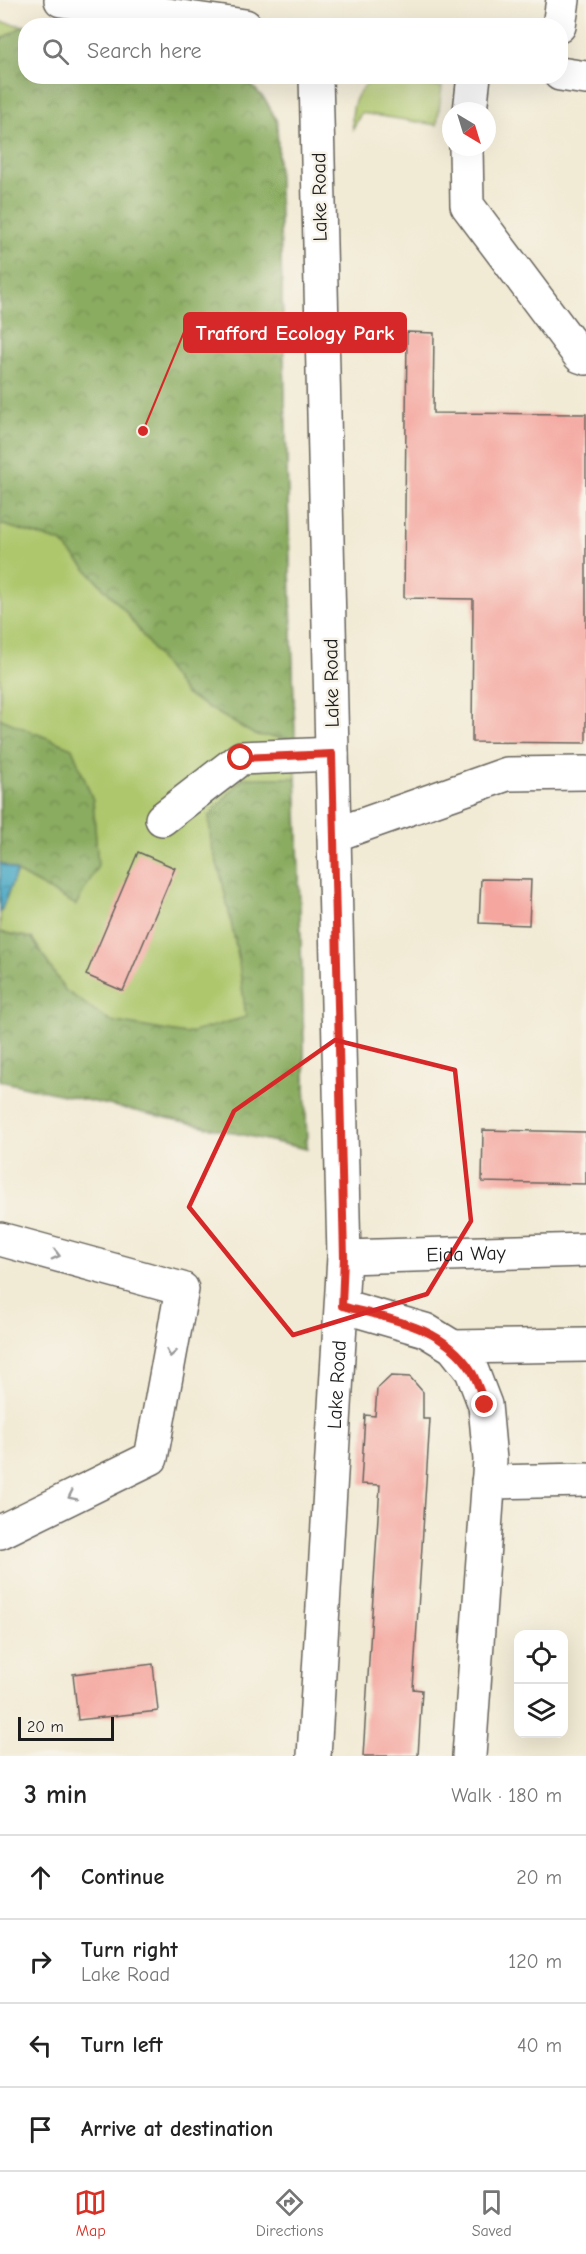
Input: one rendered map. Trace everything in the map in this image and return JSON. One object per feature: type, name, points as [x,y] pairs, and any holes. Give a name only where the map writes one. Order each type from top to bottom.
[{"type":"street","points":[[61,0],[225,16]]},
{"type":"street","points":[[560,18],[563,0]]},
{"type":"street","points":[[568,75],[586,78]]},
{"type":"street","name":"Lake Road","points":[[314,1756],[344,1257],[316,84]]},
{"type":"street","points":[[471,102],[473,84]]},
{"type":"street","points":[[466,156],[467,205],[580,356],[586,358]]},
{"type":"street","points":[[162,819],[241,758],[332,754]]},
{"type":"street","points":[[334,835],[507,774],[586,773]]},
{"type":"street","points":[[0,1239],[182,1289],[151,1458],[0,1532]]},
{"type":"street","name":"Eida Way","points":[[344,1257],[586,1250]]},
{"type":"street","points":[[342,1306],[425,1330],[453,1347],[472,1371],[485,1405],[490,1460],[469,1756]]},
{"type":"street","points":[[453,1347],[586,1345]]},
{"type":"street","points":[[488,1482],[586,1480]]},
{"type":"highlighted area","points":[[335,1040],[455,1070],[471,1221],[427,1294],[293,1335],[189,1207],[234,1111]]},
{"type":"green space","points":[[0,22],[18,25],[18,84],[250,84],[266,101],[277,122],[307,1149],[0,1081]]},
{"type":"green space","points":[[18,29],[18,84],[250,84],[266,101],[277,122],[295,739],[255,735],[185,694],[125,611],[61,542],[0,526],[0,40]]},
{"type":"green space","points":[[367,84],[416,84],[442,87],[437,125],[361,113],[353,129],[353,107],[361,90]]},
{"type":"green space","points":[[0,717],[72,748],[93,800],[98,866],[76,905],[0,863]]},
{"type":"green space","points":[[243,778],[296,778],[307,1149],[0,1081],[0,932],[32,938],[65,990],[110,1021],[186,1034],[246,1017],[238,956],[222,880],[211,844],[209,816]]},
{"type":"water","points":[[0,863],[17,871],[0,914]]},
{"type":"building","points":[[407,332],[434,333],[433,413],[586,414],[586,743],[472,742],[473,599],[404,598]]},
{"type":"building","points":[[138,852],[175,868],[123,991],[86,975]]},
{"type":"building","points":[[481,879],[531,880],[529,925],[479,923]]},
{"type":"building","points":[[483,1130],[586,1132],[586,1184],[482,1182]]},
{"type":"building","points":[[391,1376],[410,1377],[423,1392],[423,1419],[430,1419],[413,1689],[422,1690],[418,1756],[363,1756],[380,1485],[361,1484],[365,1415],[375,1416],[377,1389]]},
{"type":"building","points":[[153,1664],[158,1711],[78,1720],[73,1674]]},
{"type":"place","name":"Trafford Ecology Park","points":[[143,431]]},
{"type":"route","points":[[241,758],[332,754],[344,1257],[342,1306],[425,1330],[453,1347],[472,1371],[485,1405]]}]
